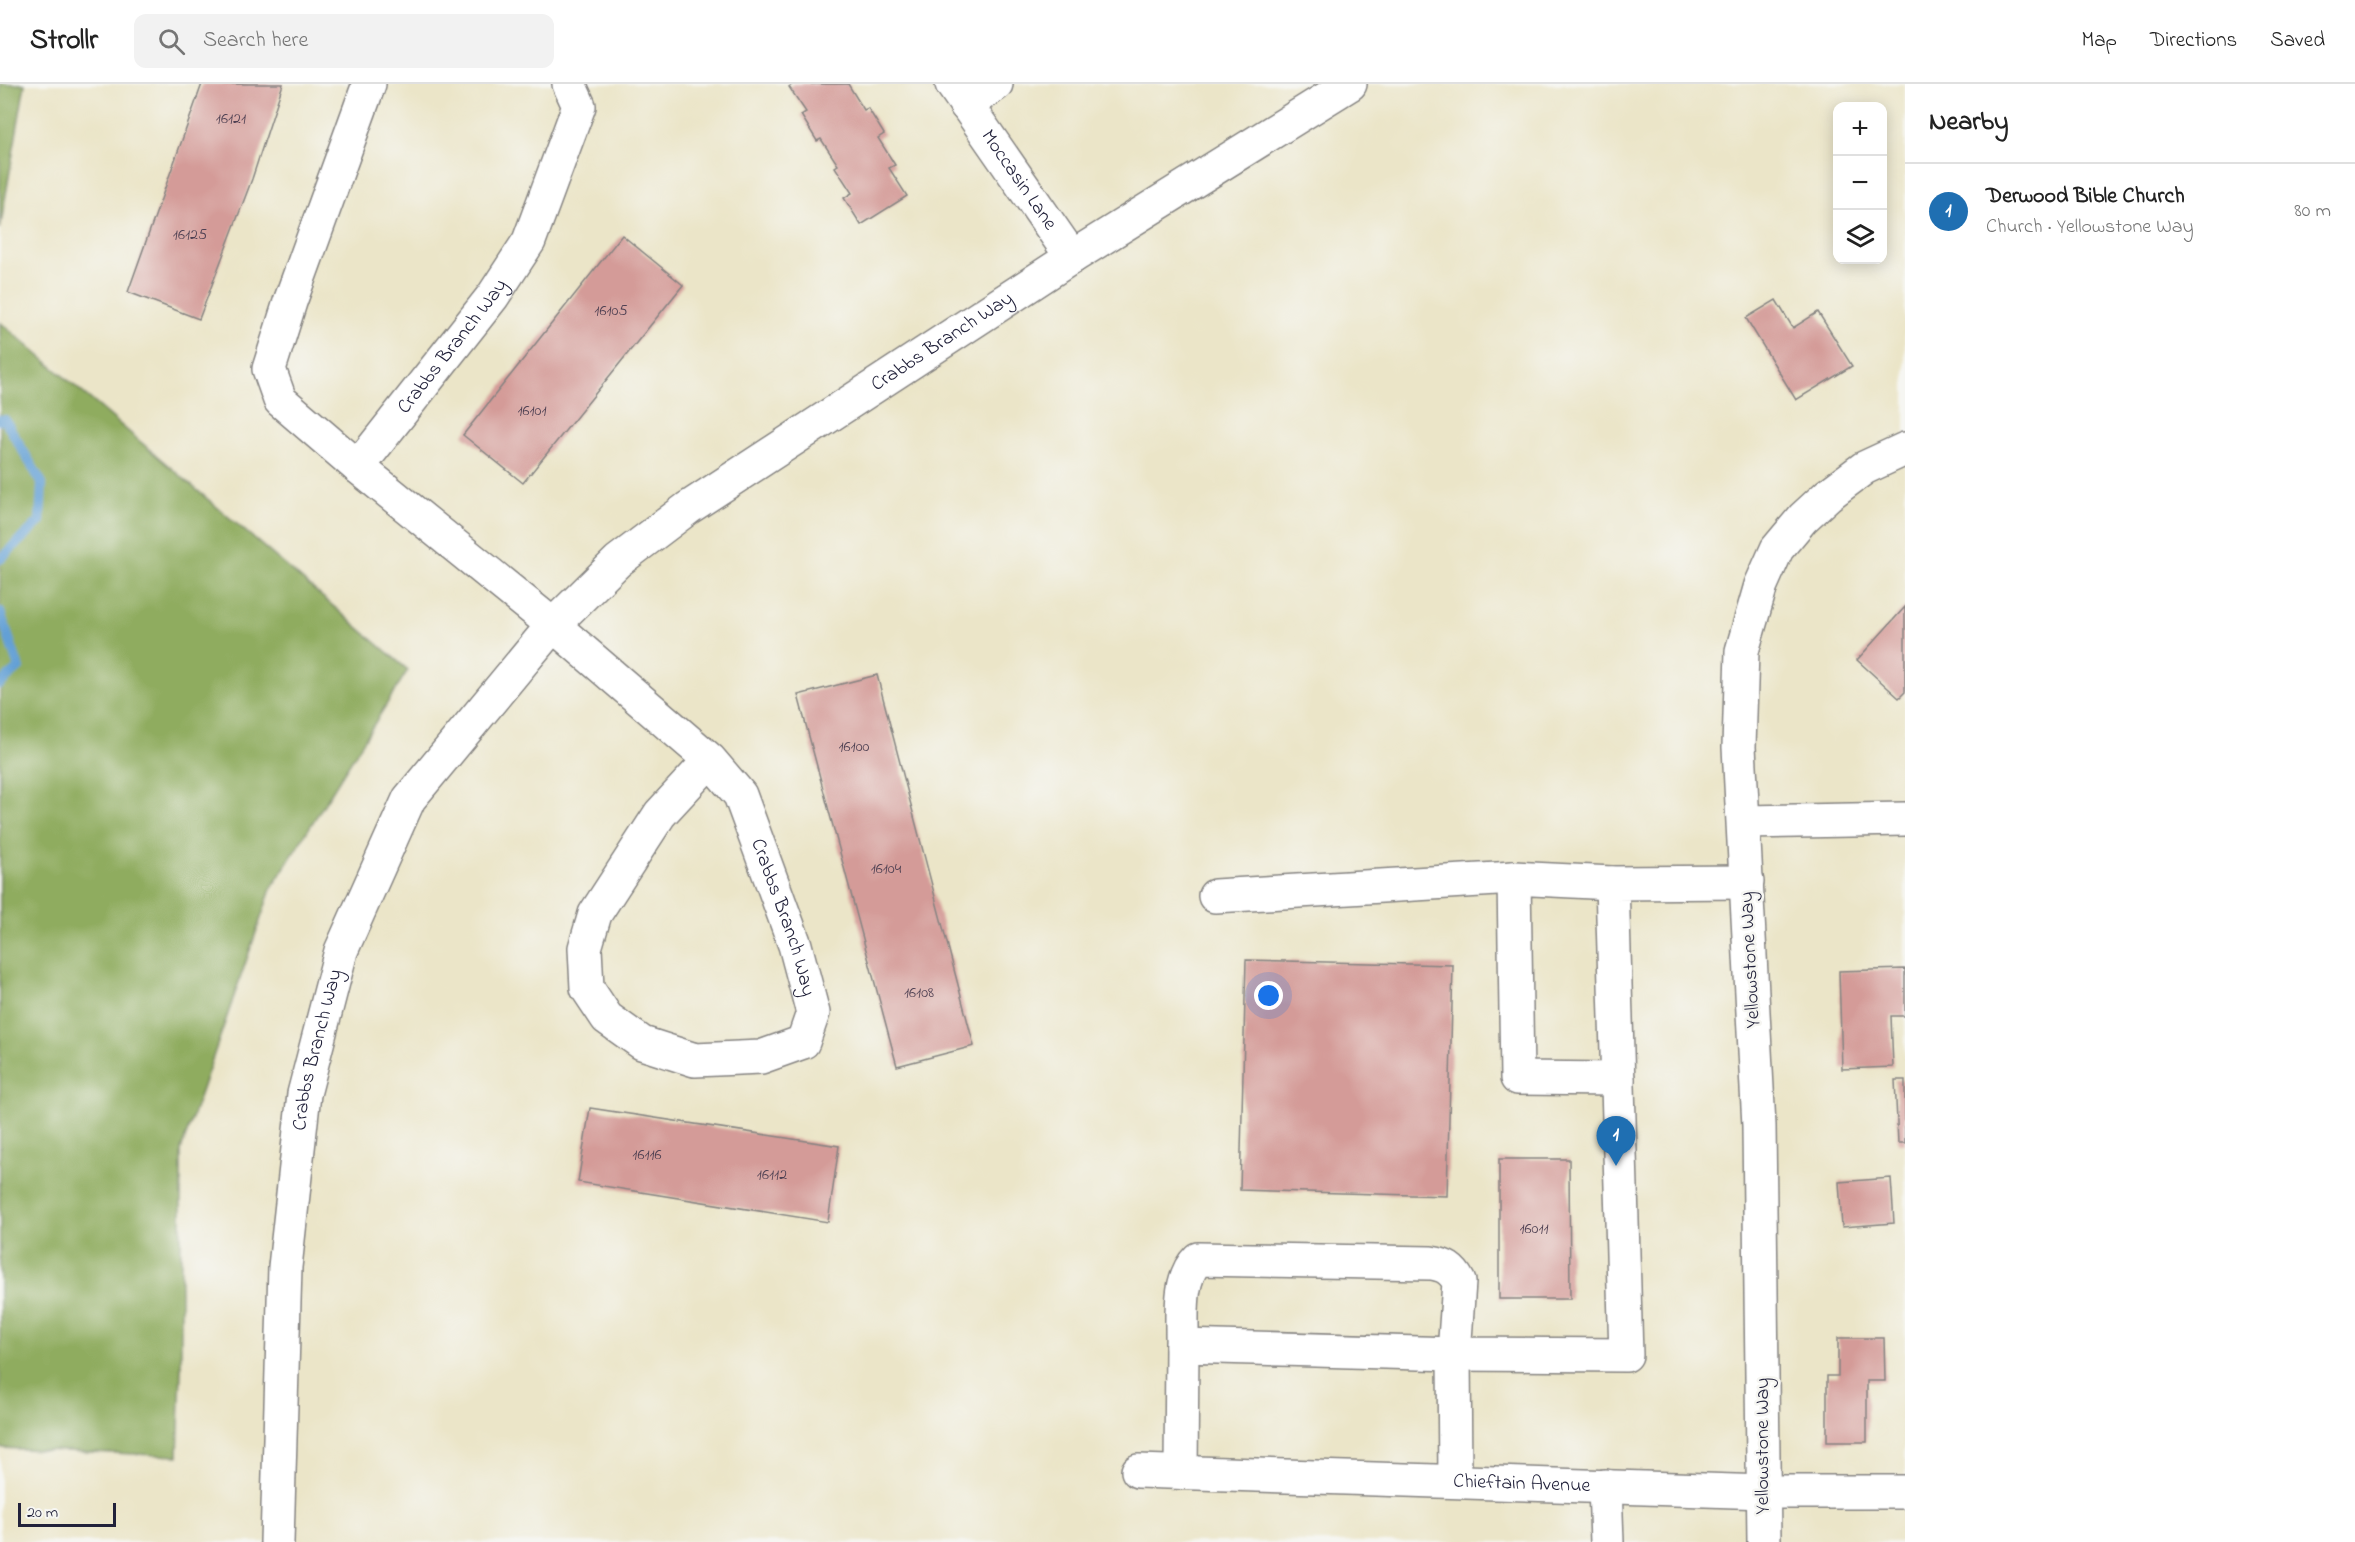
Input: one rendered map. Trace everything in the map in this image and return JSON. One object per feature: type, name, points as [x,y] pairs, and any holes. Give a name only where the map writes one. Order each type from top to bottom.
[{"type":"street","name":"Crabbs Branch Way","points":[[369,84],[268,369],[280,400],[358,467],[553,625],[710,760],[740,795],[795,945],[813,1013],[803,1042],[761,1057],[695,1060],[642,1043],[607,1018],[587,988],[585,948],[595,914],[660,814],[710,760]]},
{"type":"street","name":"Crabbs Branch Way","points":[[358,467],[493,296],[529,241],[579,106],[569,84]]},
{"type":"street","name":"Moccasin Lane","points":[[996,84],[959,94],[1072,257]]},
{"type":"street","name":"Crabbs Branch Way","points":[[277,1542],[285,1267],[303,1094],[341,951],[409,800],[553,625],[618,561],[688,508],[1072,257],[1350,84]]},
{"type":"street","name":"Yellowstone Way","points":[[1764,1542],[1759,1125],[1739,747],[1742,651],[1761,585],[1777,549],[1803,518],[1864,468],[1905,449]]},
{"type":"street","points":[[1744,822],[1905,819]]},
{"type":"street","points":[[1215,896],[1514,878],[1612,883],[1747,882]]},
{"type":"street","points":[[1514,878],[1517,1077],[1618,1080]]},
{"type":"street","points":[[1182,1346],[1454,1354],[1626,1355],[1612,883]]},
{"type":"street","points":[[1181,1472],[1182,1346],[1186,1280],[1190,1267],[1198,1259],[1431,1263],[1445,1265],[1455,1274],[1459,1282],[1454,1354],[1455,1481]]},
{"type":"street","name":"Chieftain Avenue","points":[[1138,1471],[1765,1492],[1905,1492]]},
{"type":"street","points":[[1605,1486],[1608,1542]]},
{"type":"green space","points":[[0,84],[25,84],[0,229]]},
{"type":"green space","points":[[0,322],[408,670],[271,889],[181,1150],[181,1370],[178,1456],[0,1448]]},
{"type":"building","points":[[202,84],[283,84],[252,179],[199,319],[128,292]]},
{"type":"building","points":[[793,84],[848,84],[864,110],[868,108],[884,134],[878,138],[895,165],[889,168],[907,196],[861,225],[844,198],[852,193],[835,167],[838,165],[821,139],[817,141],[801,115],[806,112],[789,87]]},
{"type":"building","points":[[622,235],[683,285],[523,483],[463,435]]},
{"type":"building","points":[[1776,300],[1793,328],[1818,312],[1852,366],[1796,400],[1746,318]]},
{"type":"building","points":[[1905,607],[1905,692],[1899,698],[1857,660]]},
{"type":"building","points":[[877,675],[974,1046],[897,1066],[798,695]]},
{"type":"building","points":[[1246,960],[1453,965],[1447,1196],[1240,1190]]},
{"type":"building","points":[[1905,969],[1905,1016],[1891,1016],[1893,1067],[1842,1069],[1839,971]]},
{"type":"building","points":[[1895,1080],[1905,1080],[1905,1143],[1898,1143]]},
{"type":"building","points":[[590,1108],[839,1146],[828,1222],[578,1182]]},
{"type":"building","points":[[1499,1159],[1569,1159],[1570,1299],[1499,1299]]},
{"type":"building","points":[[1891,1178],[1894,1223],[1842,1227],[1839,1182]]},
{"type":"building","points":[[1838,1338],[1884,1338],[1885,1381],[1867,1381],[1867,1442],[1827,1442],[1827,1376],[1838,1376]]},
{"type":"waterway","points":[[0,420],[5,420],[42,483],[40,521],[0,559]]},
{"type":"waterway","points":[[0,612],[19,668],[0,684]]},
{"type":"place","name":"Derwood Bible Church","points":[[1616,1166]]}]
